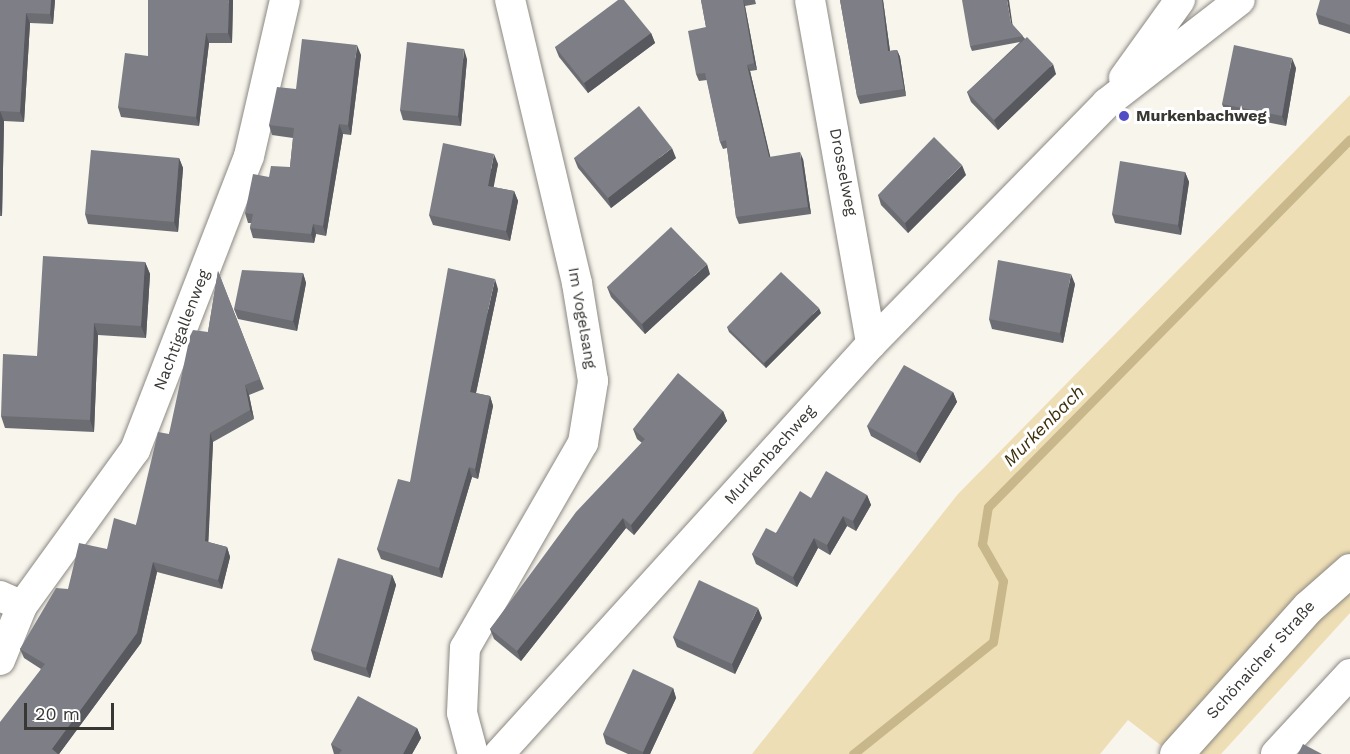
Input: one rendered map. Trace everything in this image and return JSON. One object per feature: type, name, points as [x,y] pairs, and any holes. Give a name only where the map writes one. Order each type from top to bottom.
[{"type":"main road","name":"Schönaicher Straße","points":[[1176,754],[1308,607],[1350,570]]},
{"type":"street","name":"Nachtigallenweg","points":[[0,660],[11,601],[135,450],[249,156],[285,0]]},
{"type":"street","name":"Im Vogelsang","points":[[473,754],[462,713],[465,648],[583,443],[593,381],[577,283],[510,0]]},
{"type":"street","name":"Drosselweg","points":[[810,0],[872,344]]},
{"type":"street","points":[[1107,103],[1180,0]]},
{"type":"street","name":"Murkenbachweg","points":[[499,754],[872,344],[1107,103],[1240,0]]},
{"type":"street","points":[[1276,754],[1345,691]]},
{"type":"shaded area","points":[[1350,95],[1350,613],[1221,754],[1172,754],[1128,720],[1100,754],[752,754],[958,494]]},
{"type":"building","points":[[0,0],[51,0],[50,14],[26,13],[20,112],[0,111]]},
{"type":"building","points":[[148,0],[229,0],[228,33],[206,33],[196,117],[118,107],[125,53],[148,56]]},
{"type":"building","points":[[618,0],[624,0],[651,33],[584,83],[555,47]]},
{"type":"building","points":[[701,0],[743,0],[754,63],[747,65],[769,157],[800,152],[808,207],[736,217],[726,140],[720,142],[705,73],[696,74],[688,31],[706,27]]},
{"type":"building","points":[[840,0],[882,0],[888,51],[897,50],[904,89],[857,96]]},
{"type":"building","points":[[962,0],[1007,0],[1011,23],[1023,36],[970,46]]},
{"type":"building","points":[[1320,0],[1350,0],[1350,25],[1316,14]]},
{"type":"building","points":[[1027,37],[1053,64],[994,120],[967,92]]},
{"type":"building","points":[[302,39],[357,45],[348,125],[339,124],[323,226],[313,224],[311,234],[250,228],[253,214],[245,213],[253,174],[269,177],[271,166],[290,167],[294,128],[269,125],[277,87],[296,89]]},
{"type":"building","points":[[407,42],[464,49],[458,116],[400,110]]},
{"type":"building","points":[[1234,45],[1292,58],[1282,116],[1222,104]]},
{"type":"building","points":[[639,106],[672,148],[608,198],[574,158]]},
{"type":"building","points":[[934,137],[962,165],[905,223],[878,195]]},
{"type":"building","points":[[443,143],[494,154],[488,186],[514,191],[506,231],[429,215]]},
{"type":"building","points":[[91,150],[179,158],[174,222],[85,214]]},
{"type":"building","points":[[1120,161],[1185,172],[1178,225],[1112,214]]},
{"type":"building","points":[[671,227],[707,264],[642,324],[607,287]]},
{"type":"building","points":[[43,256],[145,262],[141,326],[94,323],[90,420],[1,416],[3,354],[37,356]]},
{"type":"building","points":[[998,260],[1071,274],[1060,333],[989,319]]},
{"type":"building","points":[[448,268],[495,279],[470,392],[490,396],[475,469],[469,467],[439,568],[377,549],[398,479],[410,482]]},
{"type":"building","points":[[242,270],[303,273],[293,321],[234,309]]},
{"type":"building","points":[[218,271],[260,379],[245,385],[250,410],[210,433],[205,541],[227,547],[218,580],[153,562],[137,633],[52,749],[58,754],[0,754],[0,722],[45,664],[20,649],[56,588],[68,589],[79,543],[107,549],[114,518],[136,525],[158,432],[169,434],[190,336],[193,330],[208,332]]},
{"type":"building","points":[[781,272],[819,308],[764,363],[727,327]]},
{"type":"building","points":[[904,365],[953,392],[916,453],[867,426]]},
{"type":"building","points":[[678,373],[723,411],[631,525],[623,518],[517,651],[490,629],[576,512],[645,439],[633,429]]},
{"type":"building","points":[[826,471],[867,495],[853,521],[843,516],[827,545],[814,538],[793,577],[752,554],[766,528],[776,533],[800,491],[811,498]]},
{"type":"building","points":[[338,558],[392,575],[366,668],[311,650]]},
{"type":"building","points":[[699,580],[758,608],[732,664],[673,637]]},
{"type":"building","points":[[633,669],[673,688],[643,752],[603,734]]},
{"type":"building","points":[[358,696],[417,728],[403,754],[339,754],[342,750],[331,744]]},
{"type":"building","points":[[1303,744],[1322,754],[1298,754]]},
{"type":"waterway","name":"Murkenbach","points":[[853,754],[993,642],[1003,581],[982,544],[988,507],[1350,139]]},
{"type":"place","name":"Murkenbachweg","points":[[1124,116]]}]
